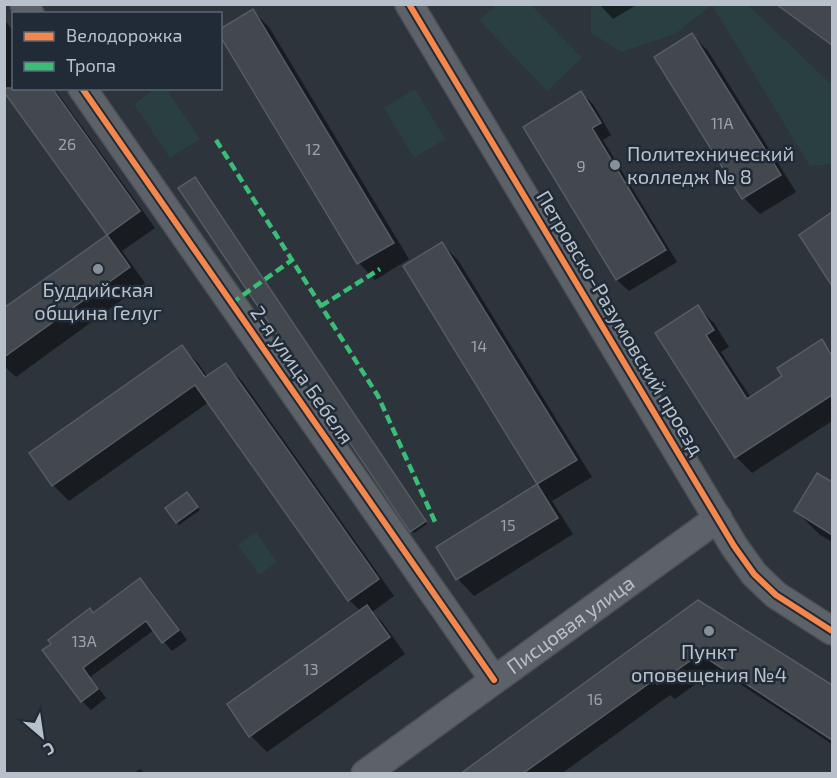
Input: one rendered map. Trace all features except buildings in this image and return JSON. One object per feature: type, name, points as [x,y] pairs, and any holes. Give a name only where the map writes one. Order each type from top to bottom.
[{"type":"street","name":"Петровско-Разумовский проезд","points":[[409,4],[734,546],[754,574],[776,595],[832,631]]},
{"type":"street","name":"2-я улица Бебеля","points":[[83,90],[494,680]]},
{"type":"street","name":"Писцовая улица","points":[[365,774],[718,518]]},
{"type":"green space","points":[[496,5],[531,5],[582,58],[547,91],[479,20]]},
{"type":"green space","points":[[595,5],[712,5],[675,34],[622,52],[591,33],[591,8]]},
{"type":"green space","points":[[712,5],[748,5],[832,85],[832,164],[810,166]]},
{"type":"green space","points":[[415,89],[445,139],[414,158],[384,108]]},
{"type":"green space","points":[[153,90],[167,90],[200,139],[170,158],[134,104]]},
{"type":"green space","points":[[256,532],[277,562],[259,575],[238,545]]},
{"type":"marked path","points":[[216,140],[378,396],[436,524]]},
{"type":"marked path","points":[[232,303],[292,260]]},
{"type":"marked path","points":[[321,306],[380,269]]},
{"type":"cycle path","points":[[409,4],[734,546],[754,574],[776,595],[832,631]]},
{"type":"cycle path","points":[[83,90],[494,680]]},
{"type":"place","name":"Политехнический колледж № 8","points":[[615,165]]},
{"type":"place","name":"Буддийская община Гелуг","points":[[98,269]]},
{"type":"place","name":"Пункт оповещения №4","points":[[709,631]]}]
